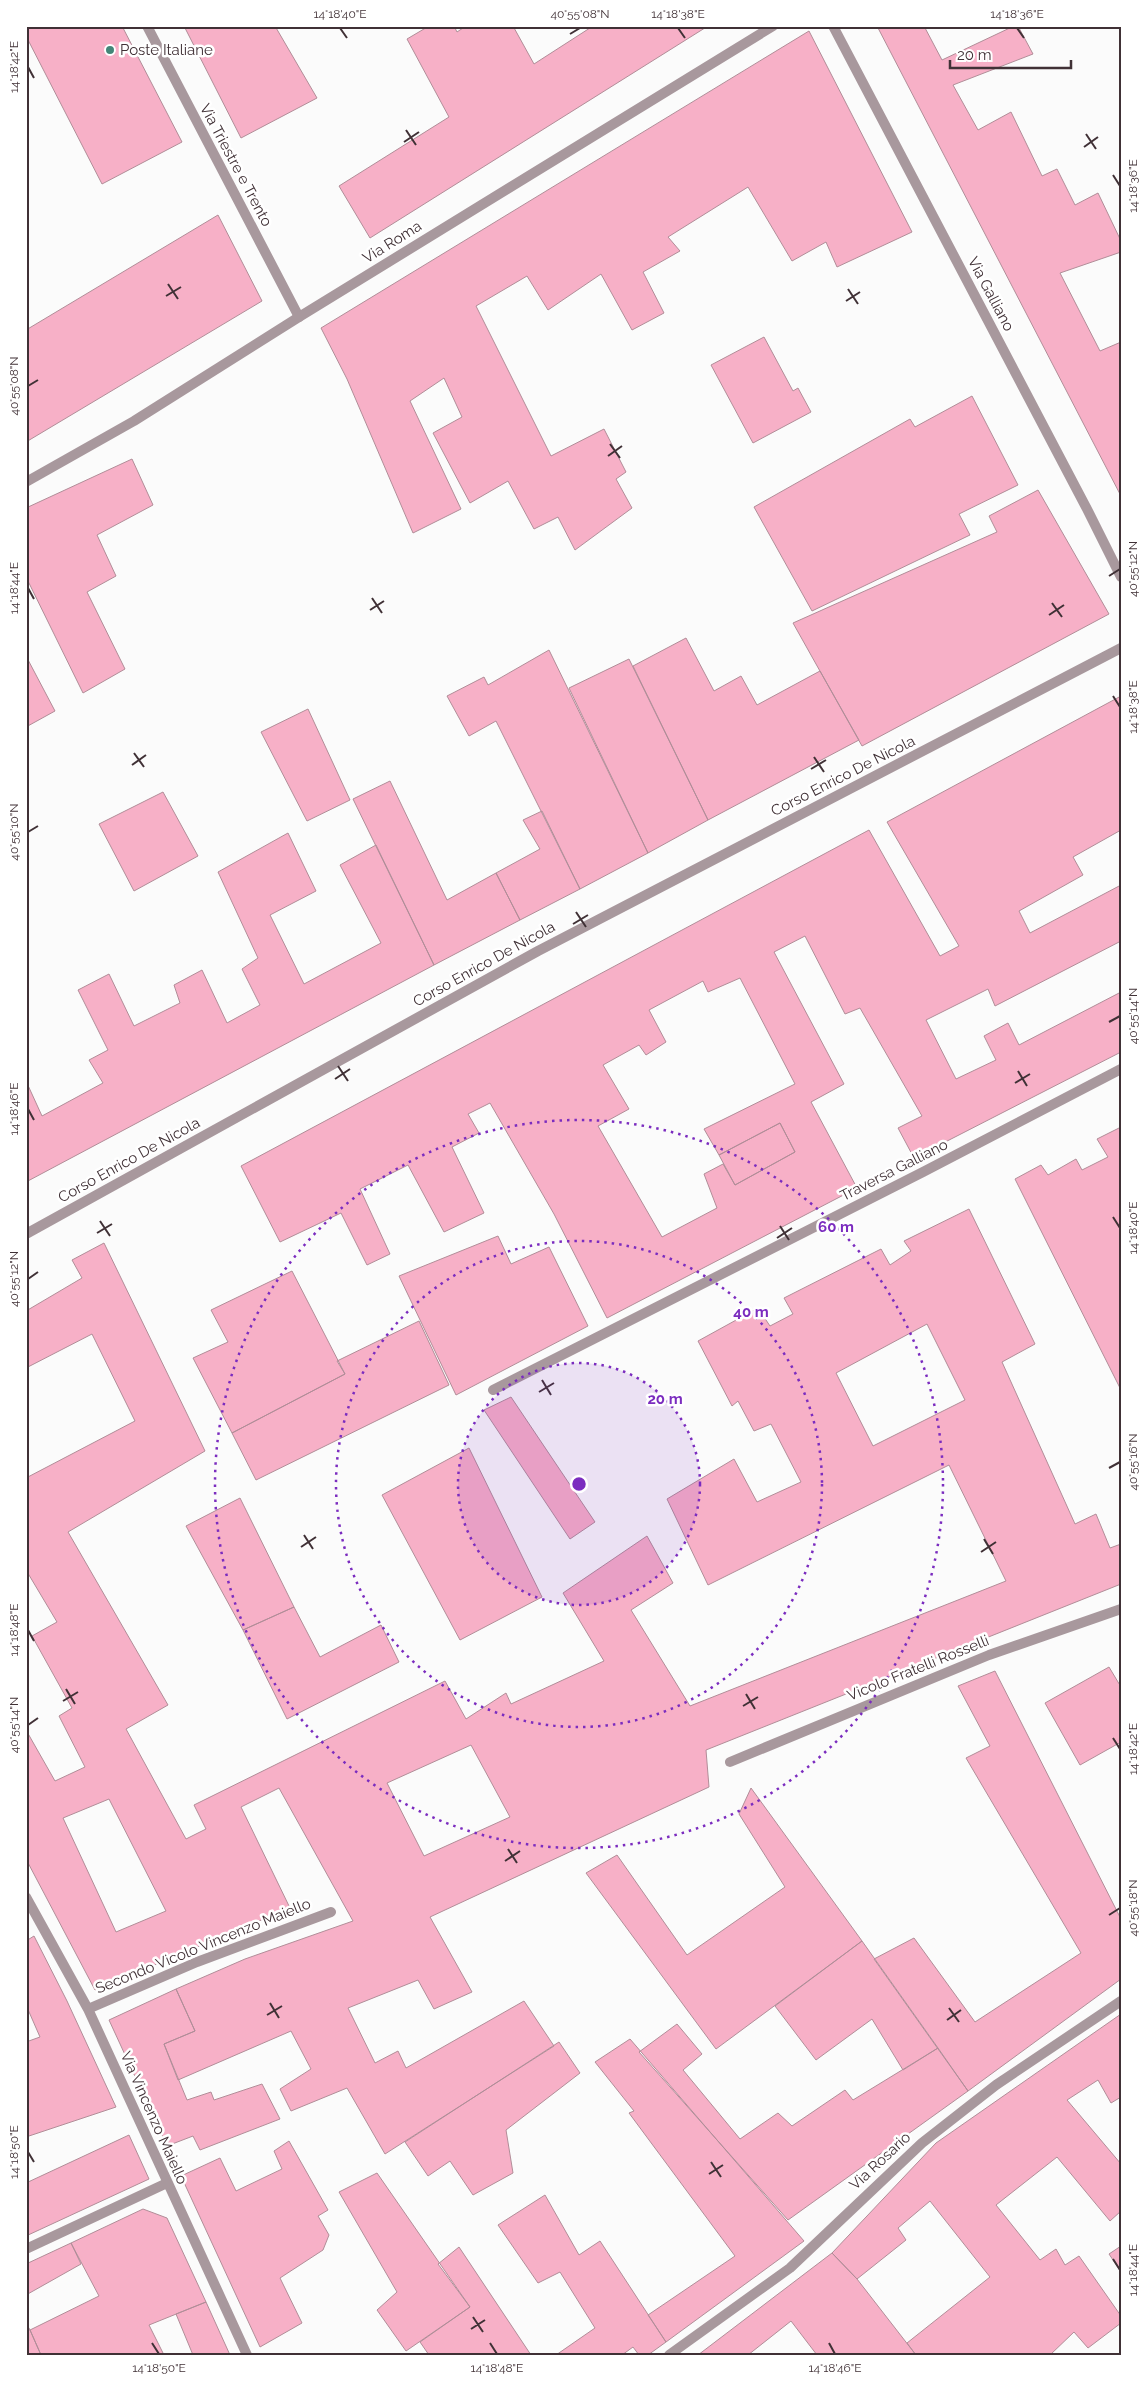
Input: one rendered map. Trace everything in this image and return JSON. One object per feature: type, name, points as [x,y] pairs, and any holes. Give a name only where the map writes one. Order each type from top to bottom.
[{"type":"street","name":"Via Triestre e Trento","points":[[147,26],[300,317]]},
{"type":"street","name":"Via Roma","points":[[26,482],[134,421],[772,26]]},
{"type":"street","name":"Via Galliano","points":[[833,26],[1121,577]]},
{"type":"street","name":"Corso Enrico De Nicola","points":[[26,1234],[538,951],[1121,648]]},
{"type":"street","name":"Traversa Galliano","points":[[493,1390],[923,1172],[1121,1069]]},
{"type":"street","name":"Vicolo Fratelli Rosselli","points":[[730,1762],[989,1654],[1121,1609]]},
{"type":"street","name":"Via Vincenzo Maiello","points":[[26,1897],[88,2009],[247,2355]]},
{"type":"street","name":"Secondo Vicolo Vincenzo Maiello","points":[[88,2009],[197,1962],[330,1912]]},
{"type":"street","name":"Via Rosario","points":[[669,2355],[790,2268],[847,2212],[937,2131],[996,2085],[1121,2001]]},
{"type":"street","points":[[26,2250],[167,2183]]},
{"type":"building","points":[[26,26],[122,26],[182,142],[102,184],[26,36]]},
{"type":"building","points":[[184,26],[275,26],[317,98],[241,138]]},
{"type":"building","points":[[429,26],[454,26],[457,32],[466,26],[513,26],[534,64],[593,26],[708,26],[370,238],[339,186],[449,117],[407,39]]},
{"type":"building","points":[[877,26],[924,26],[942,60],[1014,26],[1018,26],[1033,54],[953,85],[978,130],[1011,112],[1042,176],[1057,169],[1075,205],[1098,193],[1121,241],[1121,252],[1060,273],[1100,351],[1121,342],[1121,496]]},
{"type":"building","points":[[809,31],[912,232],[837,267],[826,242],[792,261],[748,187],[668,237],[680,251],[643,272],[664,313],[632,330],[601,274],[548,310],[527,276],[476,306],[551,456],[604,429],[626,472],[616,479],[632,508],[575,550],[558,517],[534,529],[508,481],[470,503],[433,433],[462,417],[444,378],[410,401],[461,509],[413,533],[347,379],[321,328]]},
{"type":"building","points":[[218,215],[262,301],[26,442],[26,330]]},
{"type":"building","points":[[764,337],[793,391],[798,388],[811,412],[753,443],[711,365]]},
{"type":"building","points":[[972,396],[1018,485],[959,514],[970,535],[812,611],[754,507],[910,419],[915,427]]},
{"type":"building","points":[[132,459],[153,505],[97,535],[116,576],[87,592],[125,669],[83,693],[26,577],[26,508]]},
{"type":"building","points":[[1038,490],[1109,614],[862,746],[793,623],[997,532],[989,516]]},
{"type":"building","points":[[686,638],[714,691],[741,676],[757,705],[820,671],[859,740],[708,820],[633,666]]},
{"type":"building","points":[[549,650],[648,853],[580,889],[496,721],[469,736],[447,696],[484,677],[488,685]]},
{"type":"building","points":[[26,656],[55,711],[26,727]]},
{"type":"building","points":[[629,659],[708,820],[648,853],[569,688]]},
{"type":"building","points":[[1121,696],[1121,830],[1073,857],[1083,875],[1019,911],[1030,933],[1121,885],[1121,941],[995,1006],[988,989],[926,1020],[956,1079],[996,1060],[984,1036],[1008,1023],[1019,1045],[1121,992],[1121,1052],[914,1158],[898,1128],[922,1116],[860,1008],[845,1014],[805,936],[774,952],[844,1084],[811,1102],[857,1188],[607,1318],[554,1214],[490,1103],[468,1114],[479,1133],[452,1147],[484,1213],[444,1232],[408,1165],[360,1189],[390,1254],[367,1265],[341,1213],[280,1242],[241,1166],[869,830],[940,956],[959,946],[887,822]],"holes":[[[740,978],[795,1084],[704,1129],[719,1155],[780,1123],[795,1152],[735,1185],[723,1164],[704,1174],[717,1208],[662,1237],[598,1126],[629,1109],[603,1065],[639,1045],[646,1055],[666,1042],[649,1010],[703,981],[708,992]]]},
{"type":"building","points":[[308,709],[350,800],[307,821],[261,732]]},
{"type":"building","points":[[390,781],[447,900],[496,873],[520,920],[434,965],[353,799]]},
{"type":"building","points":[[163,792],[198,856],[134,891],[99,824]]},
{"type":"building","points":[[542,811],[580,889],[520,920],[496,873],[540,849],[523,820]]},
{"type":"building","points":[[288,833],[316,891],[270,915],[304,984],[381,943],[340,865],[376,845],[434,965],[26,1182],[26,1081],[42,1116],[103,1083],[89,1060],[108,1050],[78,990],[109,974],[134,1026],[180,1003],[174,985],[202,970],[227,1023],[260,1005],[242,969],[258,958],[218,872]]},
{"type":"building","points":[[780,1123],[795,1152],[735,1185],[719,1155]]},
{"type":"building","points":[[1121,1127],[1121,1390],[1015,1179],[1041,1165],[1048,1175],[1076,1159],[1082,1170],[1108,1157],[1097,1139]]},
{"type":"building","points":[[969,1209],[1035,1344],[1002,1362],[1075,1524],[1096,1514],[1110,1548],[1121,1544],[1121,1584],[706,1750],[709,1787],[430,1917],[472,1992],[434,2009],[418,1980],[348,2008],[375,2063],[398,2051],[406,2068],[524,2001],[554,2046],[385,2154],[347,2088],[291,2111],[280,2089],[311,2069],[291,2031],[178,2080],[164,2044],[195,2031],[176,1989],[245,1959],[353,1921],[279,1788],[241,1807],[290,1908],[95,1990],[26,1859],[26,1730],[55,1781],[85,1767],[59,1716],[72,1708],[32,1636],[57,1622],[26,1570],[26,1478],[135,1421],[92,1334],[26,1368],[26,1311],[82,1278],[72,1260],[104,1243],[205,1451],[68,1532],[168,1705],[126,1729],[186,1839],[206,1829],[194,1805],[445,1681],[466,1719],[506,1693],[511,1704],[604,1661],[563,1593],[647,1536],[673,1583],[631,1610],[690,1706],[1006,1581],[949,1465],[708,1585],[667,1499],[734,1459],[757,1502],[801,1482],[771,1424],[754,1431],[738,1401],[732,1406],[698,1341],[758,1308],[770,1326],[793,1314],[784,1298],[881,1249],[890,1265],[911,1251],[904,1241]],"holes":[[[927,1324],[965,1400],[873,1446],[836,1373]],[[471,1745],[510,1817],[424,1856],[387,1783]],[[109,1799],[166,1911],[116,1932],[63,1818]]]},
{"type":"building","points":[[498,1236],[511,1264],[549,1247],[588,1326],[456,1395],[399,1276]]},
{"type":"building","points":[[292,1271],[345,1374],[232,1433],[193,1358],[228,1342],[211,1310]]},
{"type":"building","points":[[419,1321],[449,1385],[256,1480],[232,1433],[345,1374],[337,1361]]},
{"type":"building","points":[[511,1397],[595,1522],[570,1539],[484,1410]]},
{"type":"building","points":[[469,1448],[542,1597],[460,1640],[382,1495]]},
{"type":"building","points":[[240,1498],[294,1607],[243,1630],[186,1526]]},
{"type":"building","points":[[294,1607],[320,1657],[381,1625],[399,1662],[287,1719],[243,1630]]},
{"type":"building","points":[[1109,1667],[1121,1687],[1121,1742],[1080,1765],[1045,1703]]},
{"type":"building","points":[[995,1671],[1121,1919],[1121,1979],[968,2091],[874,1959],[914,1938],[975,2022],[1081,1953],[966,1758],[990,1746],[958,1686]]},
{"type":"building","points":[[751,1788],[862,1941],[716,2049],[586,1873],[617,1855],[687,1955],[785,1887],[739,1814]]},
{"type":"building","points":[[34,1936],[67,2001],[116,2107],[26,2137],[26,2042],[40,2037],[26,2005],[26,1941]]},
{"type":"building","points":[[862,1941],[938,2048],[903,2070],[872,2019],[816,2060],[775,2006]]},
{"type":"building","points":[[176,1989],[195,2031],[164,2044],[187,2100],[211,2092],[214,2100],[262,2084],[280,2119],[200,2150],[193,2136],[167,2146],[109,2020]]},
{"type":"building","points":[[1121,2014],[1121,2097],[1111,2103],[1098,2080],[1067,2100],[1121,2164],[1121,2211],[1110,2221],[1057,2157],[996,2205],[1040,2260],[1056,2249],[1065,2265],[1079,2256],[1121,2316],[1121,2323],[1088,2348],[1074,2332],[1050,2355],[916,2355],[907,2343],[990,2277],[930,2201],[898,2228],[906,2240],[857,2279],[832,2253],[936,2143]]},
{"type":"building","points":[[677,2024],[702,2054],[683,2070],[740,2139],[778,2113],[792,2126],[845,2090],[853,2100],[938,2048],[968,2091],[788,2220],[639,2052]]},
{"type":"building","points":[[630,2039],[804,2241],[666,2342],[648,2315],[735,2256],[629,2113],[634,2111],[595,2062]]},
{"type":"building","points":[[559,2042],[580,2073],[506,2130],[513,2173],[473,2195],[450,2161],[428,2176],[405,2142]]},
{"type":"building","points":[[129,2135],[149,2179],[26,2236],[26,2183]]},
{"type":"building","points":[[289,2141],[328,2210],[318,2216],[329,2235],[323,2250],[280,2278],[302,2323],[260,2347],[181,2176],[220,2158],[236,2191],[282,2169],[274,2151]]},
{"type":"building","points":[[377,2173],[470,2307],[406,2351],[377,2310],[397,2292],[339,2192]]},
{"type":"building","points":[[545,2195],[579,2255],[600,2241],[666,2342],[648,2355],[639,2355],[633,2347],[622,2355],[556,2355],[595,2328],[560,2272],[538,2283],[498,2225]]},
{"type":"building","points":[[143,2209],[167,2218],[206,2302],[149,2325],[164,2355],[41,2355],[30,2330],[99,2296],[71,2243]]},
{"type":"building","points":[[71,2243],[81,2264],[26,2295],[26,2264]]},
{"type":"building","points":[[1121,2246],[1121,2272],[1109,2254]]},
{"type":"building","points":[[459,2247],[531,2355],[429,2355],[420,2342],[470,2307],[438,2264]]},
{"type":"building","points":[[832,2253],[857,2279],[916,2355],[817,2355],[791,2321],[748,2355],[698,2355]]},
{"type":"building","points":[[206,2302],[230,2355],[193,2355],[176,2314]]},
{"type":"building","points":[[26,2323],[30,2330],[41,2355],[26,2355]]},
{"type":"place","name":"Poste Italiane","points":[[110,50]]}]
